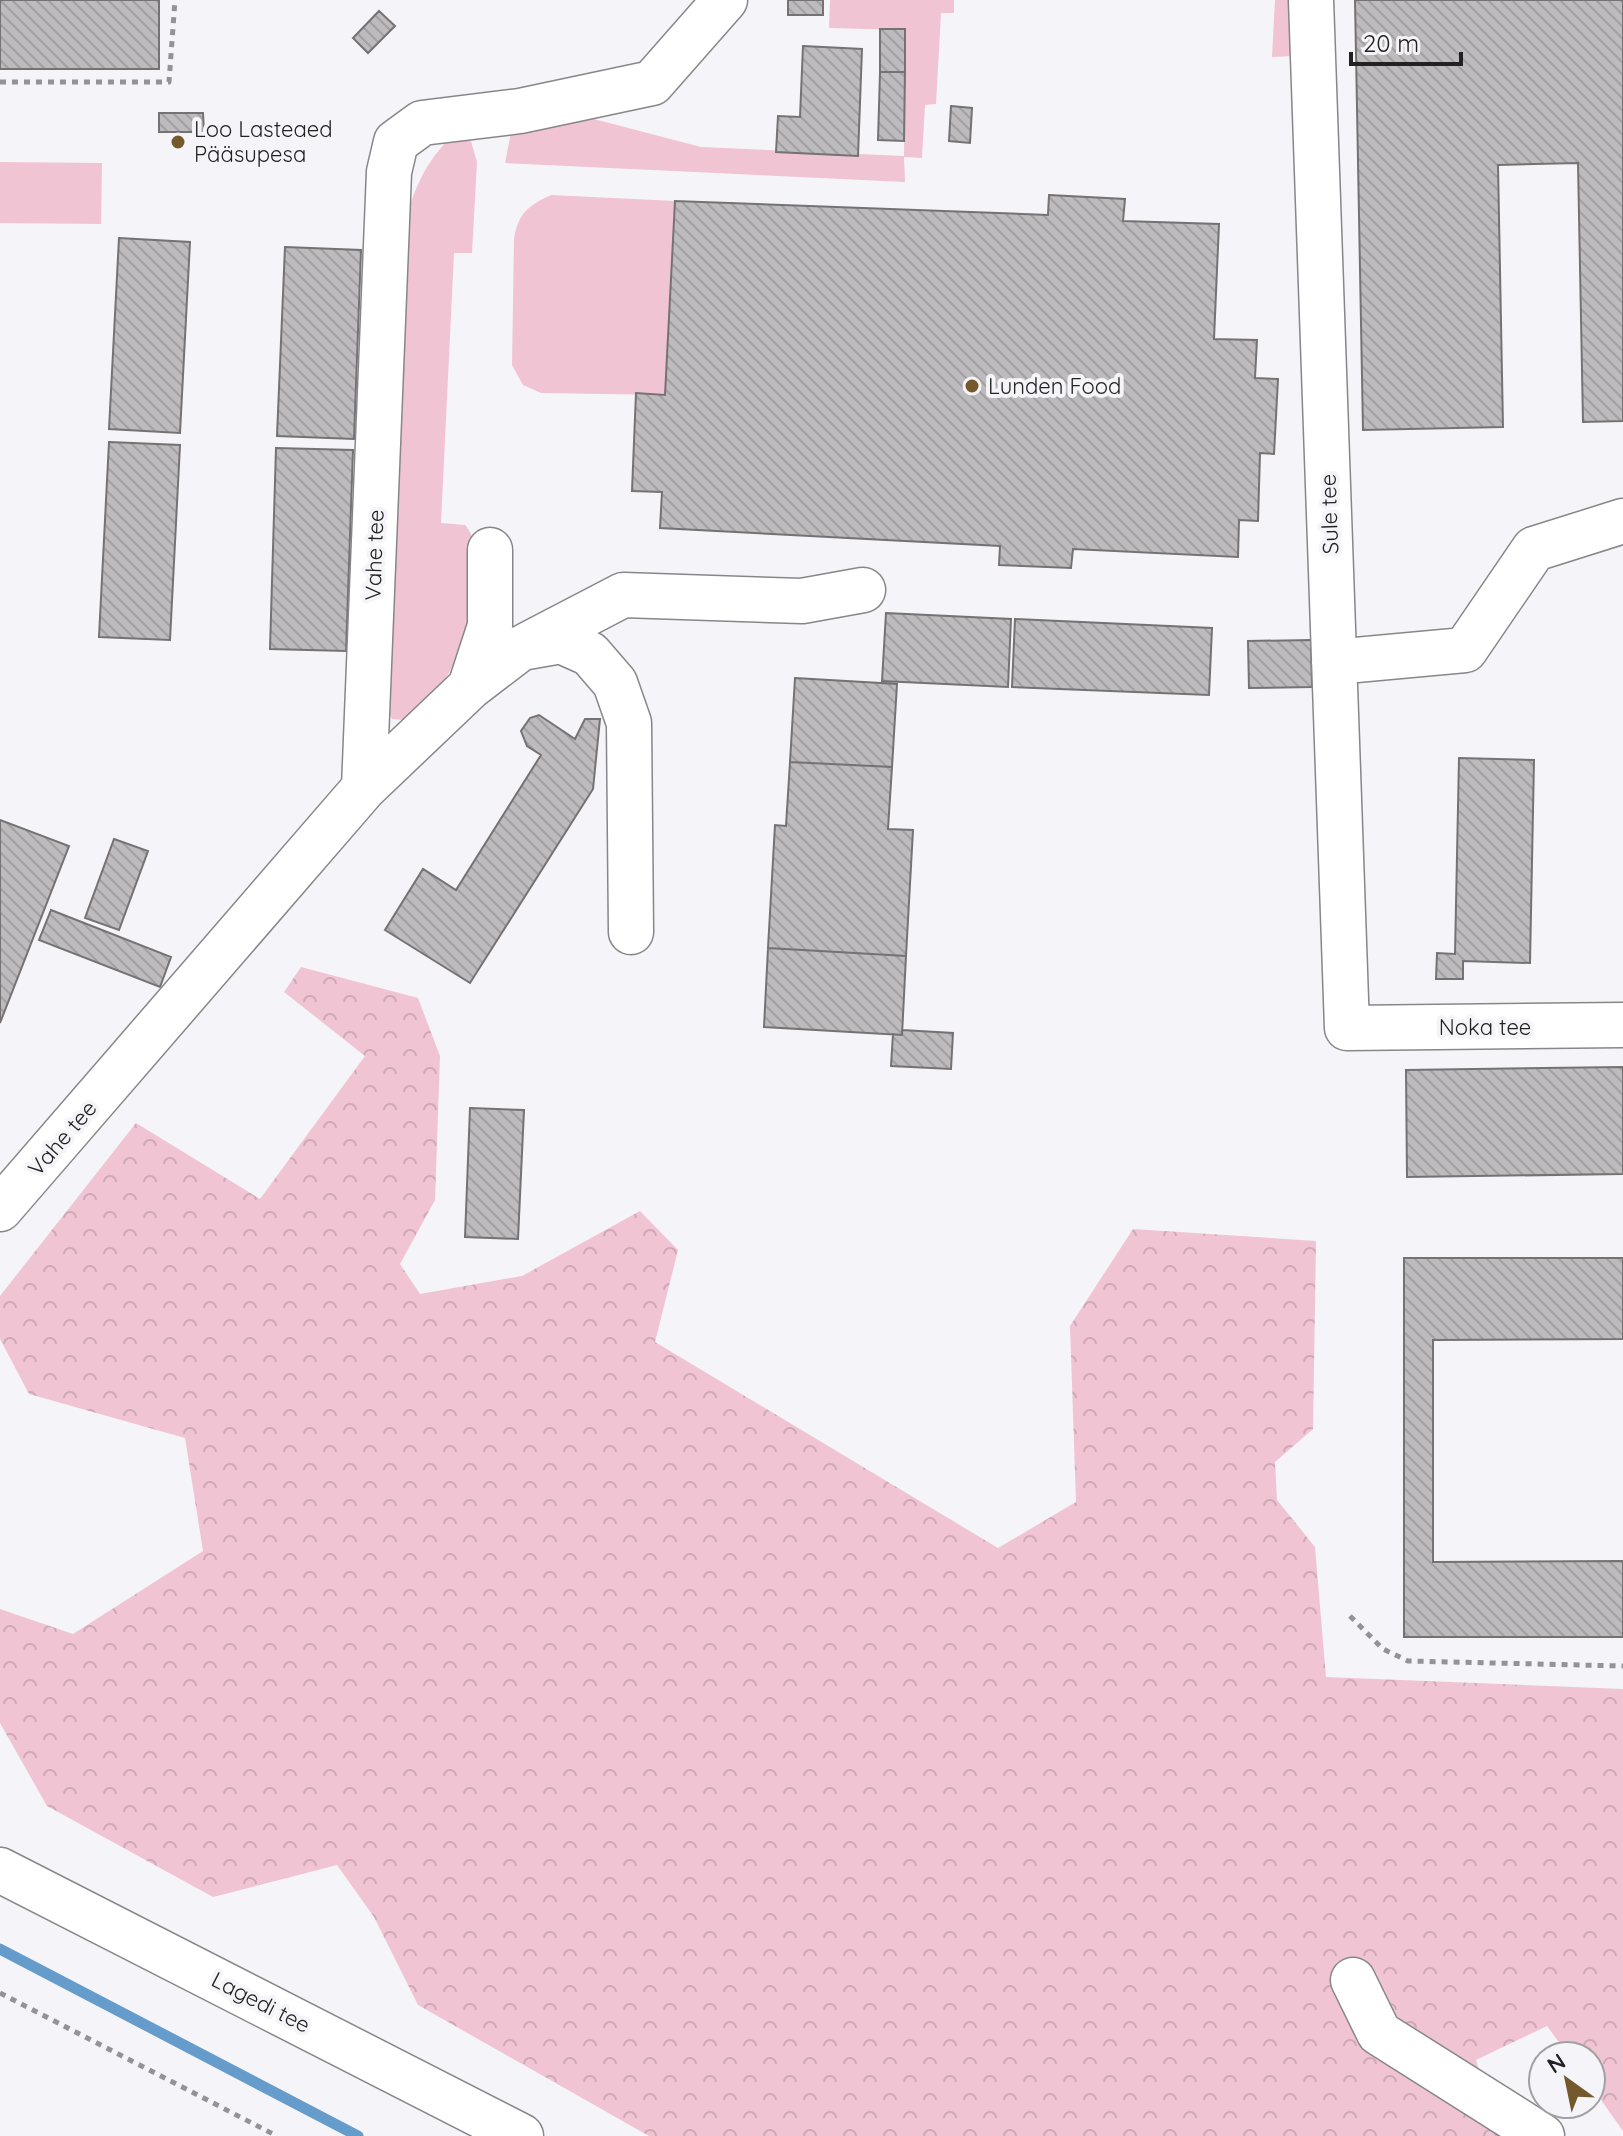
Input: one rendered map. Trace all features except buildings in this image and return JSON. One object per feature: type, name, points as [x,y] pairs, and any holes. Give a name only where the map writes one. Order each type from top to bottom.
[{"type":"street","name":"Vahe tee","points":[[0,1209],[364,788],[389,172],[396,142],[422,123],[520,111],[652,83],[725,0]]},
{"type":"street","name":"Sule tee","points":[[1311,0],[1347,1028]]},
{"type":"street","points":[[1334,662],[1465,650],[1534,549],[1623,521]]},
{"type":"street","points":[[470,687],[490,626],[490,550]]},
{"type":"street","points":[[364,788],[470,687],[521,648],[623,595],[802,601],[863,590]]},
{"type":"street","points":[[521,648],[561,641],[590,654],[615,683],[629,723],[631,932]]},
{"type":"street","name":"Noka tee","points":[[1347,1028],[1623,1025]]},
{"type":"street","name":"Lagedi tee","points":[[0,1870],[521,2136]]},
{"type":"street","points":[[1353,1980],[1379,2033],[1542,2136]]},
{"type":"path","points":[[0,82],[169,82],[175,0]]},
{"type":"path","points":[[1350,1616],[1383,1649],[1408,1661],[1623,1666]]},
{"type":"path","points":[[0,1993],[277,2136]]},
{"type":"green space","points":[[830,0],[954,0],[954,13],[941,13],[936,104],[925,105],[922,158],[904,157],[905,182],[505,163],[511,132],[590,118],[701,147],[904,156],[905,30],[829,28]]},
{"type":"green space","points":[[1275,0],[1294,0],[1294,56],[1272,57]]},
{"type":"green space","points":[[451,137],[470,138],[477,162],[472,253],[454,253],[441,523],[465,525],[473,538],[476,555],[474,597],[457,657],[446,679],[404,720],[392,719],[385,706],[401,242],[418,185],[431,160]]},
{"type":"green space","points":[[0,162],[102,163],[101,224],[0,223]]},
{"type":"green space","points":[[551,195],[675,201],[665,395],[541,393],[523,385],[512,365],[514,239],[518,223],[526,211]]},
{"type":"green space","points":[[301,967],[418,998],[440,1056],[435,1200],[400,1264],[420,1294],[522,1276],[640,1211],[678,1250],[655,1342],[998,1548],[1076,1502],[1070,1326],[1133,1229],[1316,1241],[1313,1429],[1275,1462],[1277,1500],[1315,1547],[1326,1677],[1623,1689],[1623,2131],[1607,2108],[1607,2040],[1557,2040],[1547,2026],[1476,2060],[1498,2136],[649,2136],[418,2005],[374,1917],[337,1865],[213,1897],[47,1806],[0,1723],[0,1609],[73,1634],[203,1551],[185,1438],[29,1394],[0,1339],[0,1296],[136,1123],[260,1199],[365,1056],[284,992]]},
{"type":"waterway","points":[[0,1949],[358,2136]]},
{"type":"place","name":"Loo Lasteaed Pääsupesa","points":[[178,142]]},
{"type":"place","name":"Lunden Food","points":[[972,386]]}]
